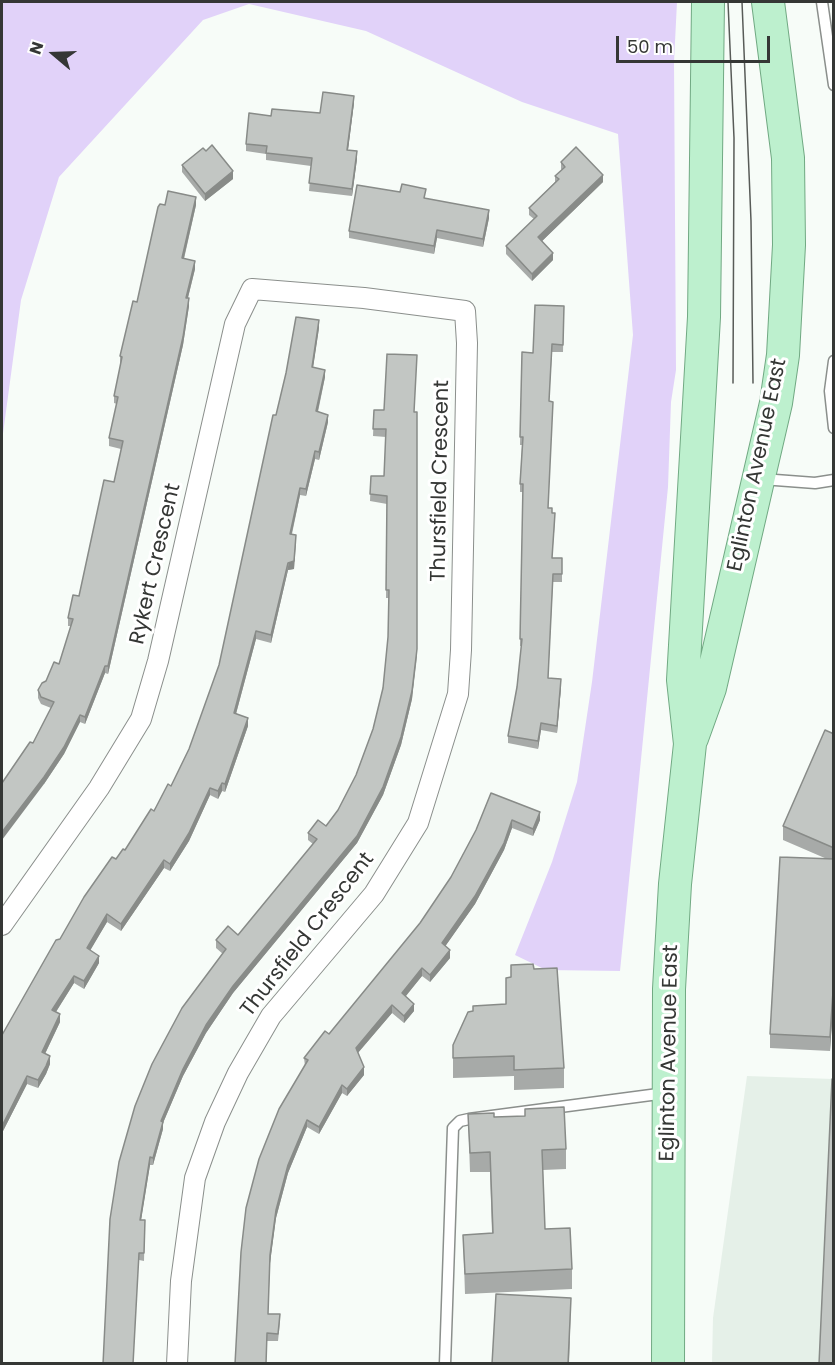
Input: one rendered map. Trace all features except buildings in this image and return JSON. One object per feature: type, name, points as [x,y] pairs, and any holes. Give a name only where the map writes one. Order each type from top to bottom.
[{"type":"main road","name":"Eglinton Avenue East","points":[[668,1364],[668,1093],[673,919],[690,744],[683,680],[704,317],[708,2]]},
{"type":"main road","name":"Eglinton Avenue East","points":[[690,744],[710,688],[735,573],[759,479],[783,355],[789,245],[788,158],[768,2]]},
{"type":"street","name":"Rykert Crescent","points":[[2,925],[99,788],[141,718],[158,662],[235,324],[252,289],[364,298]]},
{"type":"street","name":"Thursfield Crescent","points":[[177,1364],[181,1281],[195,1178],[215,1122],[238,1073],[272,1016],[374,894],[418,823],[458,694],[463,555],[465,311],[364,298]]},
{"type":"lane","points":[[822,2],[834,86]]},
{"type":"lane","points":[[834,361],[830,391],[834,428]]},
{"type":"lane","points":[[759,479],[815,483],[834,480]]},
{"type":"lane","points":[[445,1364],[453,1128],[460,1121],[469,1119],[668,1093]]},
{"type":"shaded area","points":[[2,2],[677,2],[674,62],[676,370],[671,402],[668,487],[620,971],[546,970],[515,955],[552,862],[577,782],[592,682],[633,335],[618,134],[522,102],[366,31],[249,4],[203,20],[59,177],[21,300],[2,441]]},
{"type":"shaded area","points":[[747,1076],[833,1079],[833,1363],[712,1364],[713,1318]]},
{"type":"tram line","points":[[728,2],[734,138],[733,383]]},
{"type":"tram line","points":[[742,2],[751,221],[753,383]]}]
